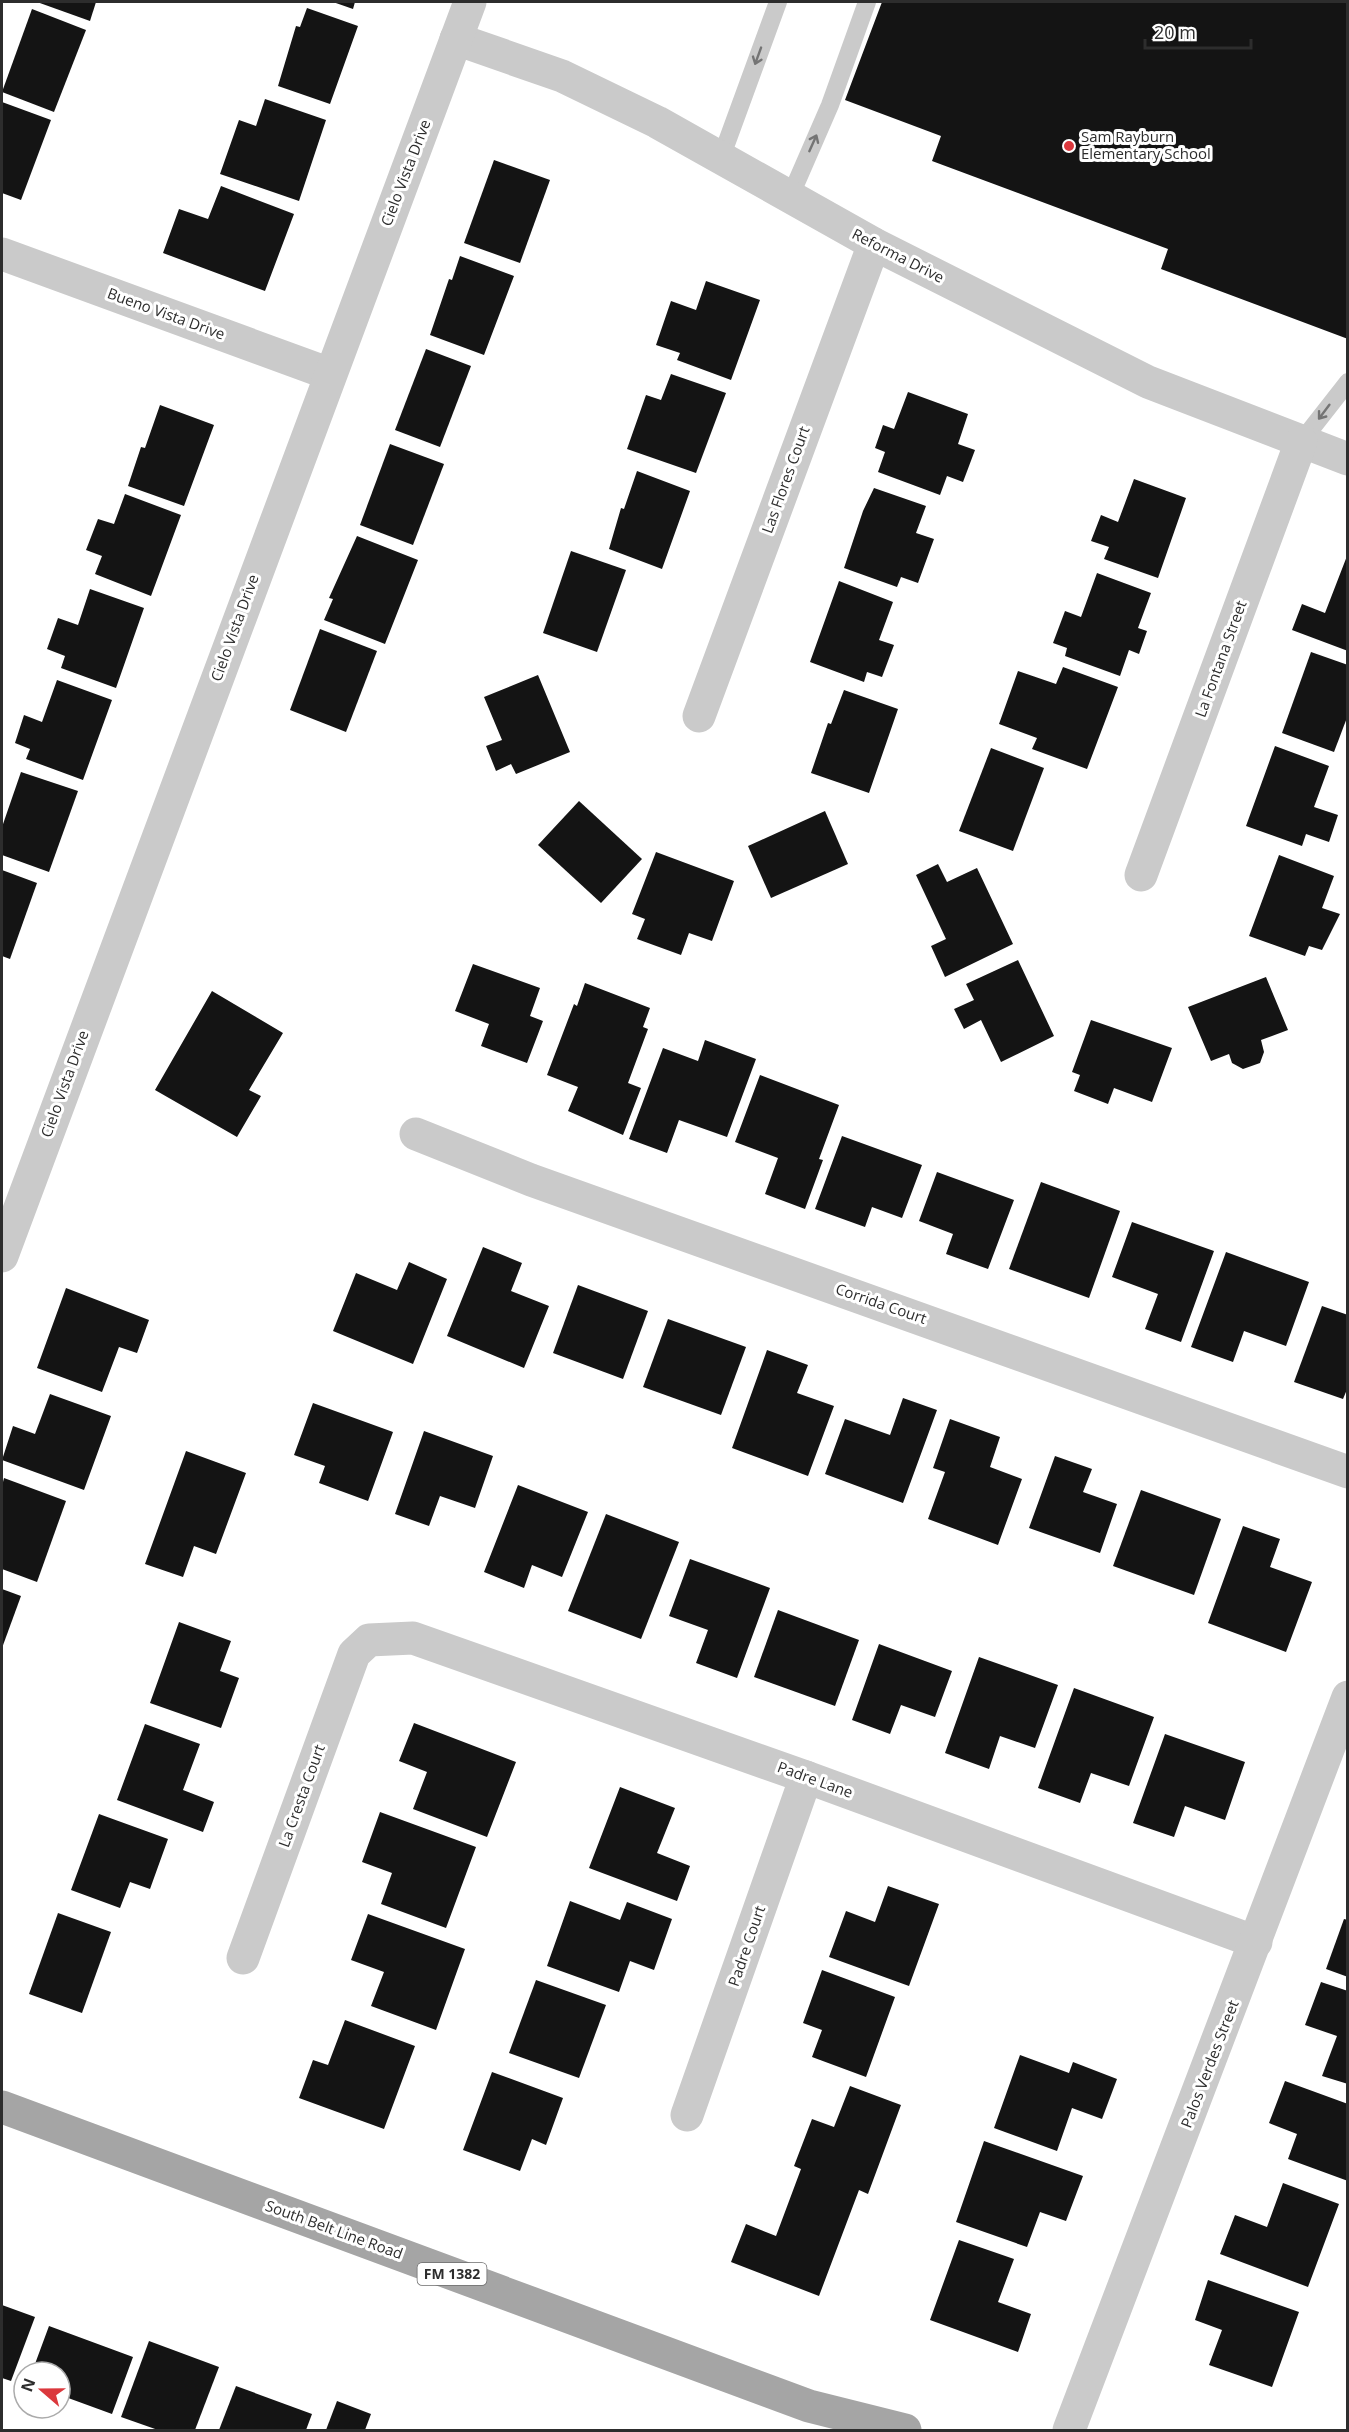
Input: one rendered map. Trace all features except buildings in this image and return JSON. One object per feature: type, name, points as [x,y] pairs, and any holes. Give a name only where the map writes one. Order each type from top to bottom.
[{"type":"main road","name":"South Belt Line Road","points":[[2,2107],[809,2406],[895,2429]]},
{"type":"street","name":"Cielo Vista Drive","points":[[2,1256],[470,2]]},
{"type":"street","name":"Reforma Drive","points":[[456,39],[562,76],[657,122],[874,244],[1148,382],[1347,459]]},
{"type":"street","name":"Las Flores Court","points":[[699,716],[874,244]]},
{"type":"street","name":"Bueno Vista Drive","points":[[2,254],[330,374]]},
{"type":"street","name":"La Fontana Street","points":[[1141,875],[1301,442]]},
{"type":"street","name":"Corrida Court","points":[[416,1134],[531,1180],[1347,1472]]},
{"type":"street","name":"Padre Lane","points":[[369,1640],[413,1638],[806,1777],[1256,1942]]},
{"type":"street","name":"La Cresta Court","points":[[243,1958],[354,1654],[369,1640]]},
{"type":"street","name":"Palos Verdes Street","points":[[1069,2430],[1347,1697]]},
{"type":"street","name":"Padre Court","points":[[687,2115],[806,1777]]},
{"type":"lane","points":[[721,158],[778,2]]},
{"type":"lane","points":[[790,197],[830,105],[867,2]]},
{"type":"lane","points":[[1301,442],[1347,382]]},
{"type":"place","name":"Sam Rayburn Elementary School","points":[[1069,146]]}]
